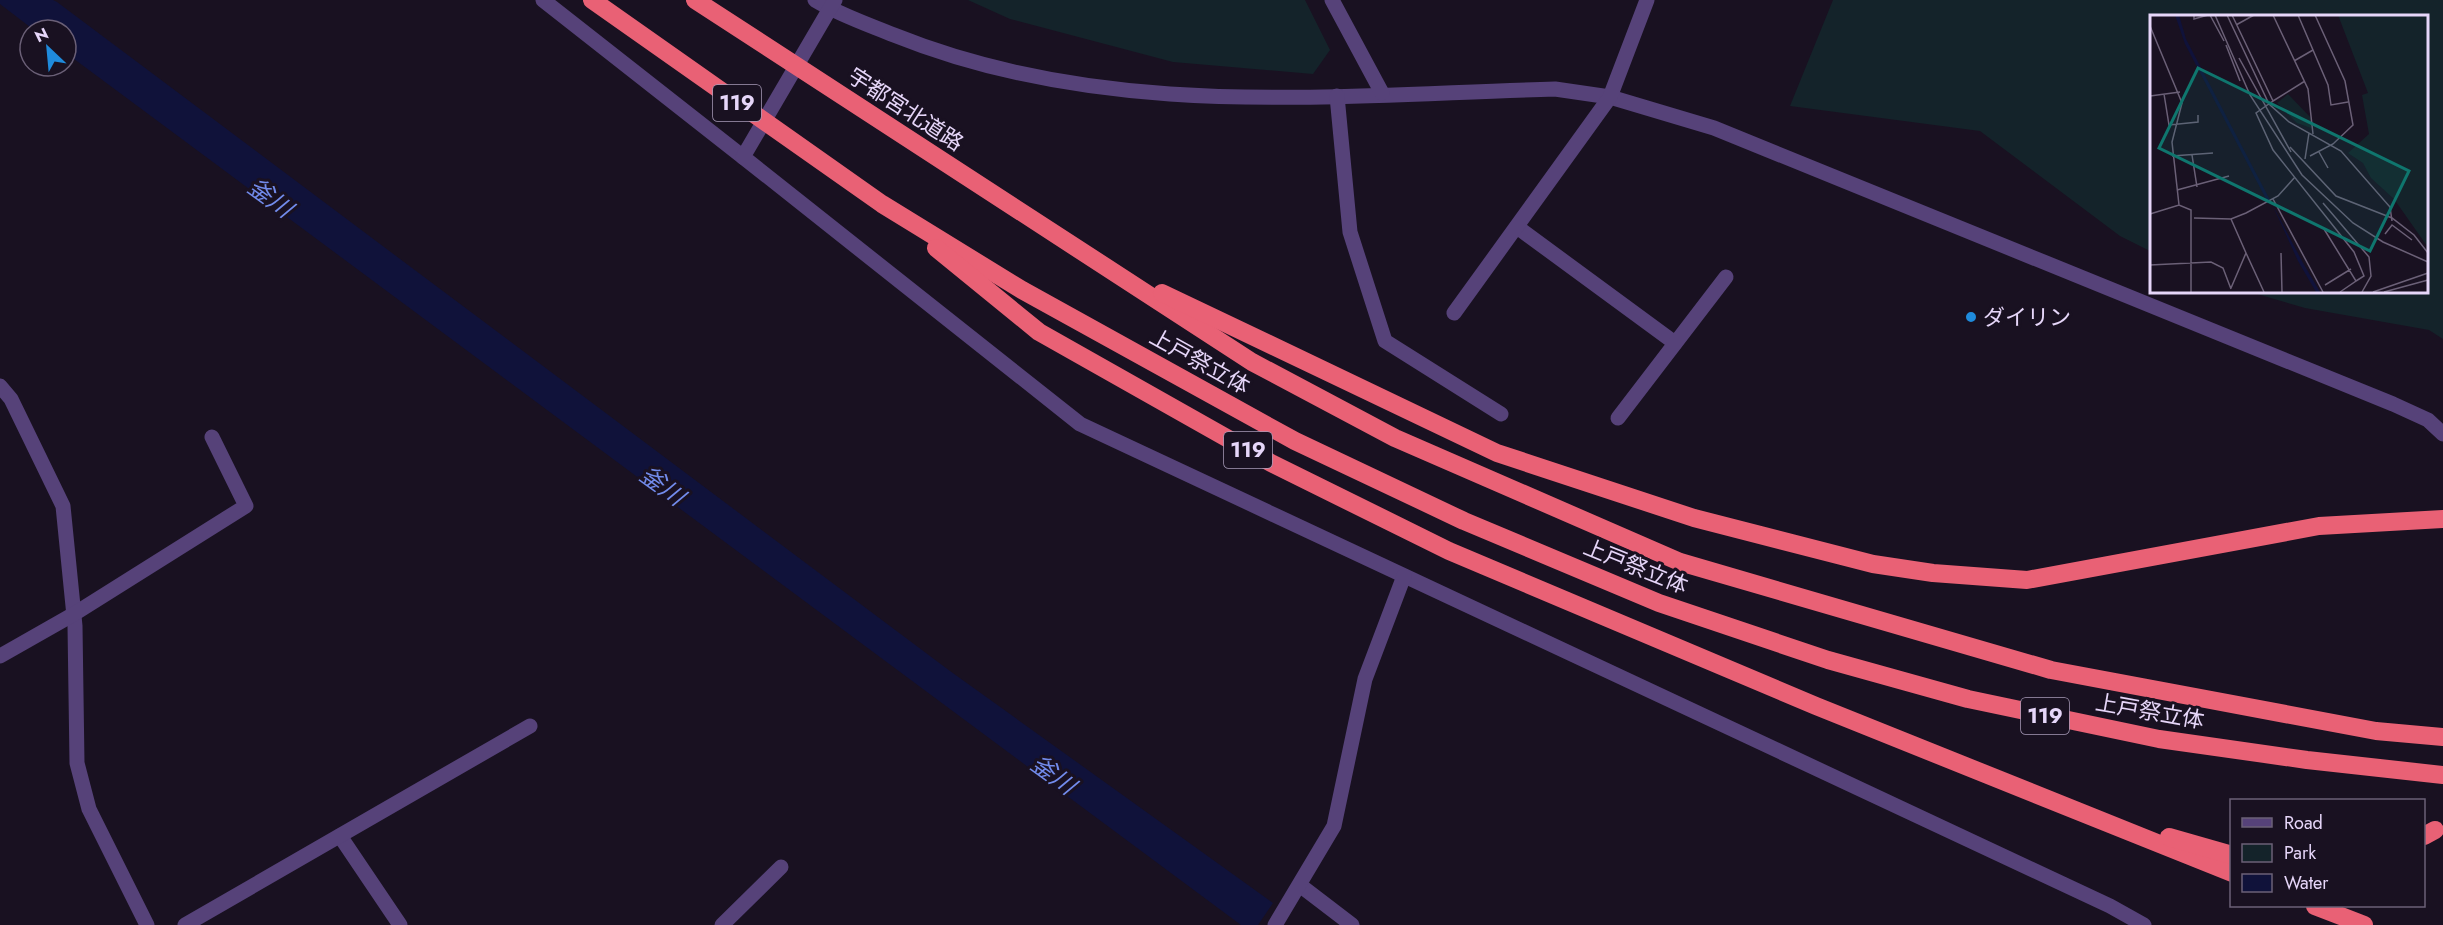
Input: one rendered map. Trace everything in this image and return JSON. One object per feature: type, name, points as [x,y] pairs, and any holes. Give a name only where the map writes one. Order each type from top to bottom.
[{"type":"highway","name":"119","points":[[592,0],[882,204],[1039,332],[1260,458],[1449,551],[1816,706],[2230,872]]},
{"type":"highway","name":"宇都宮北道路","points":[[695,0],[1090,259]]},
{"type":"highway","name":"上戸祭立体","points":[[882,204],[1022,290],[1295,441],[1464,521],[1659,603],[1828,660],[1968,699],[2159,739],[2443,776]]},
{"type":"highway","name":"119","points":[[1090,259],[1497,453],[1694,518],[1873,564],[1933,573],[2028,580],[2319,526],[2443,519]]},
{"type":"highway","name":"上戸祭立体","points":[[1090,259],[1252,362],[1395,438],[1680,562],[2051,670],[2376,731],[2443,737]]},
{"type":"highway","name":"119","points":[[2066,808],[2230,854]]},
{"type":"highway","points":[[2318,907],[2364,925]]},
{"type":"street","points":[[543,0],[1080,424],[2110,906],[2144,925]]},
{"type":"street","points":[[815,0],[833,5],[921,46],[1009,73],[1103,89],[1214,98],[1555,89],[1610,97],[1714,128],[2393,404],[2428,420],[2443,434]]},
{"type":"street","points":[[1332,0],[1382,93]]},
{"type":"street","points":[[1454,313],[1610,97],[1647,0]]},
{"type":"street","points":[[743,157],[833,5]]},
{"type":"street","points":[[1337,96],[1350,232],[1385,341],[1501,414]]},
{"type":"street","points":[[1517,227],[1676,343]]},
{"type":"street","points":[[1618,418],[1726,278]]},
{"type":"street","points":[[0,386],[11,399],[63,506],[74,614],[77,763],[89,809],[147,925]]},
{"type":"street","points":[[0,656],[74,614],[246,506],[212,437]]},
{"type":"street","points":[[1275,925],[1335,826],[1365,679],[1404,576]]},
{"type":"street","points":[[185,925],[530,726]]},
{"type":"street","points":[[340,836],[400,925]]},
{"type":"street","points":[[722,925],[781,867]]},
{"type":"street","points":[[1297,891],[1352,925]]},
{"type":"green space","points":[[968,0],[1305,0],[1330,50],[1313,74],[1173,62],[1010,19]]},
{"type":"green space","points":[[1833,0],[2443,0],[2443,339],[2429,330],[2305,308],[2250,292],[2428,292],[2428,15],[2150,15],[2150,251],[2120,236],[1980,131],[1790,106]]},
{"type":"water","name":"釜川","points":[[0,0],[53,0],[57,2],[950,671],[1273,903],[1258,925],[1241,925],[78,62],[78,18],[18,18],[0,4]]},
{"type":"place","name":"ダイリン","points":[[1971,317]]}]
